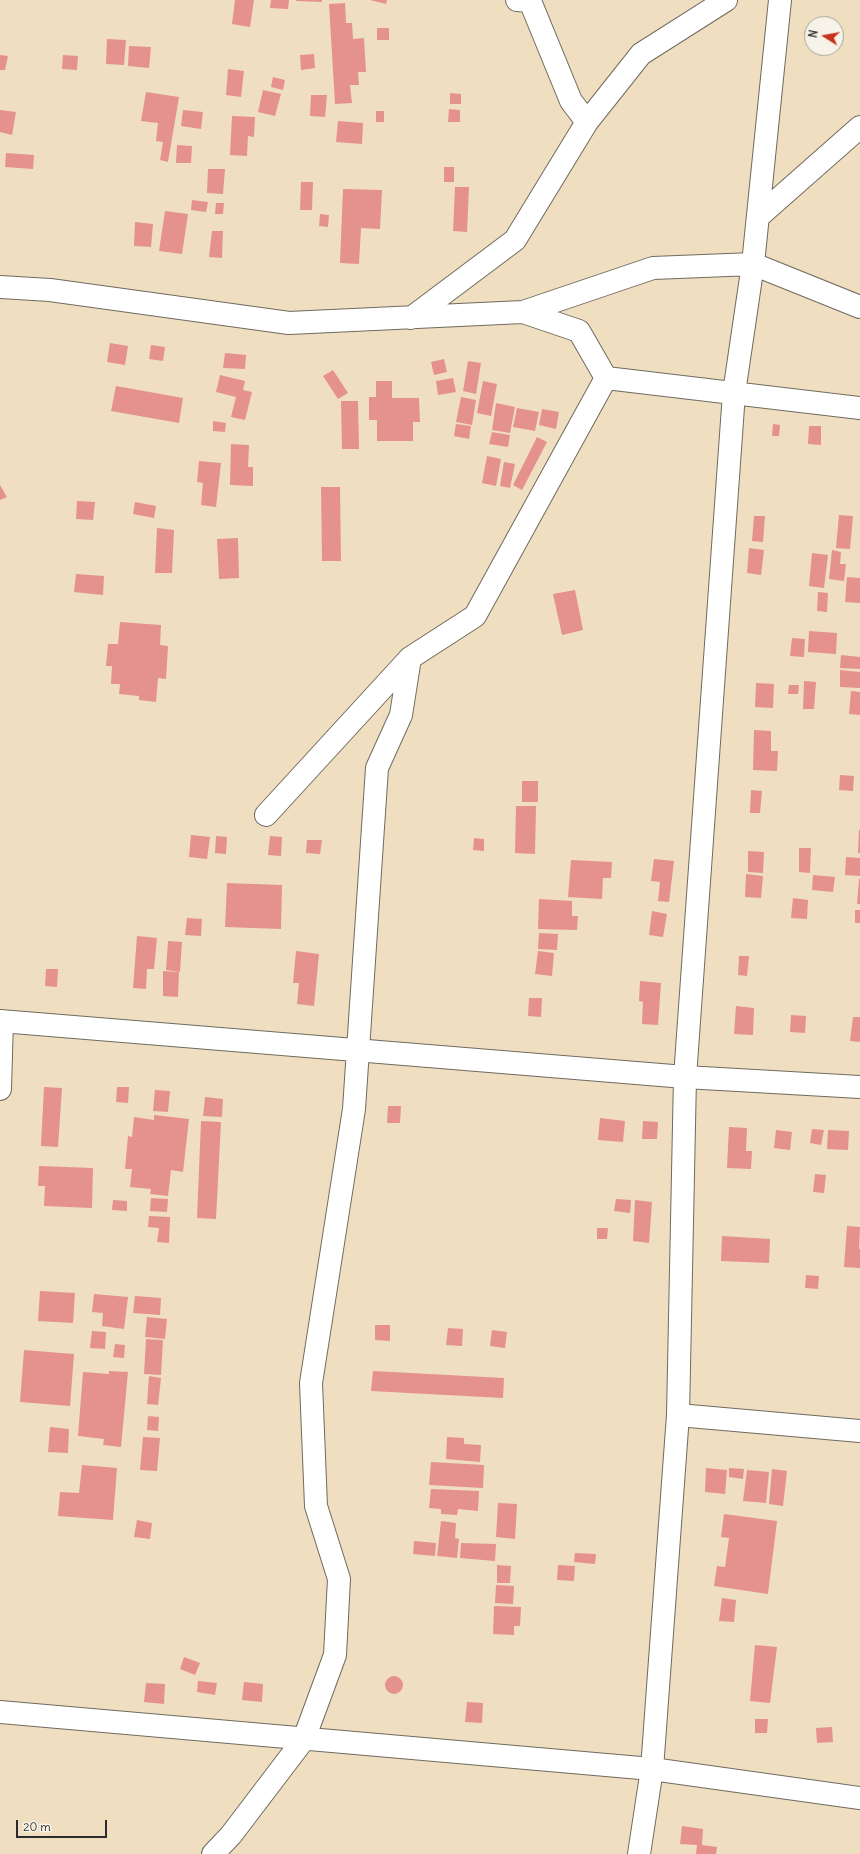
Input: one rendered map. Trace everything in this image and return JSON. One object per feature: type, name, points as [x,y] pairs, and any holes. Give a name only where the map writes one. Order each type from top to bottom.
[{"type":"street","points":[[517,0],[530,1],[571,101],[587,122]]},
{"type":"street","points":[[411,318],[515,240],[587,122],[641,54],[726,0]]},
{"type":"street","points":[[639,1854],[652,1768],[678,1415],[685,1077],[734,393],[753,264],[780,0]]},
{"type":"street","points":[[758,217],[860,127]]},
{"type":"street","points":[[0,287],[50,290],[289,323],[523,312],[653,268],[753,264],[860,307]]},
{"type":"street","points":[[523,312],[579,331],[606,378]]},
{"type":"street","points":[[606,378],[860,408]]},
{"type":"street","points":[[266,815],[410,658],[475,616],[606,378]]},
{"type":"street","points":[[213,1854],[231,1835],[304,1739],[335,1655],[339,1579],[316,1506],[311,1383],[354,1109],[377,768],[401,715],[410,658]]},
{"type":"street","points":[[0,1089],[1,1021],[685,1077],[860,1087]]},
{"type":"street","points":[[678,1415],[860,1431]]},
{"type":"street","points":[[0,1712],[652,1768],[860,1798]]},
{"type":"building","points":[[235,0],[254,0],[250,27],[232,24]]},
{"type":"building","points":[[271,0],[289,0],[288,9],[270,8]]},
{"type":"building","points":[[322,0],[322,2],[296,1]]},
{"type":"building","points":[[370,0],[387,0],[386,4]]},
{"type":"building","points":[[345,3],[346,23],[352,23],[353,39],[364,38],[366,72],[358,72],[359,85],[350,85],[352,103],[335,104],[329,4]]},
{"type":"building","points":[[377,28],[389,28],[389,40],[377,40]]},
{"type":"building","points":[[107,39],[126,40],[124,65],[106,64]]},
{"type":"building","points":[[129,46],[151,47],[149,68],[128,66]]},
{"type":"building","points":[[314,54],[315,68],[301,70],[300,55]]},
{"type":"building","points":[[0,55],[8,56],[5,70],[0,70]]},
{"type":"building","points":[[63,55],[78,56],[77,70],[62,69]]},
{"type":"building","points":[[228,69],[244,71],[241,97],[226,95]]},
{"type":"building","points":[[273,77],[285,80],[283,90],[271,87]]},
{"type":"building","points":[[263,90],[281,94],[275,116],[258,112]]},
{"type":"building","points":[[146,92],[179,97],[168,162],[160,160],[163,142],[156,141],[158,123],[141,121]]},
{"type":"building","points":[[450,93],[461,94],[461,104],[450,104]]},
{"type":"building","points":[[311,95],[327,95],[325,117],[310,116]]},
{"type":"building","points":[[449,109],[460,110],[460,122],[448,122]]},
{"type":"building","points":[[0,110],[16,112],[12,135],[0,132]]},
{"type":"building","points":[[183,110],[203,112],[201,129],[181,126]]},
{"type":"building","points":[[376,111],[384,111],[384,122],[376,122]]},
{"type":"building","points":[[232,116],[255,117],[254,137],[248,136],[247,156],[230,155]]},
{"type":"building","points":[[338,121],[363,123],[362,144],[336,142]]},
{"type":"building","points":[[177,145],[192,146],[191,163],[176,163]]},
{"type":"building","points":[[6,153],[34,155],[33,169],[5,167]]},
{"type":"building","points":[[444,167],[454,167],[454,182],[444,182]]},
{"type":"building","points":[[208,169],[225,169],[223,194],[207,193]]},
{"type":"building","points":[[301,182],[313,182],[312,210],[300,210]]},
{"type":"building","points":[[455,187],[469,187],[467,232],[453,231]]},
{"type":"building","points":[[343,189],[382,190],[380,229],[361,228],[359,264],[340,263]]},
{"type":"building","points":[[192,200],[208,202],[206,212],[191,210]]},
{"type":"building","points":[[216,203],[224,203],[223,214],[215,214]]},
{"type":"building","points":[[165,211],[188,214],[182,254],[159,251]]},
{"type":"building","points":[[320,214],[329,215],[328,227],[319,226]]},
{"type":"building","points":[[135,222],[153,224],[151,247],[134,246]]},
{"type":"building","points":[[212,231],[223,231],[222,258],[209,257]]},
{"type":"building","points":[[110,343],[128,346],[125,365],[107,362]]},
{"type":"building","points":[[151,345],[165,347],[163,361],[149,359]]},
{"type":"building","points":[[225,353],[246,355],[245,369],[223,368]]},
{"type":"building","points":[[444,359],[447,372],[434,375],[431,362]]},
{"type":"building","points":[[468,361],[481,363],[476,394],[463,391]]},
{"type":"building","points":[[333,370],[348,393],[338,399],[323,376]]},
{"type":"building","points":[[220,375],[245,381],[243,390],[252,392],[245,420],[231,417],[236,397],[216,392]]},
{"type":"building","points":[[453,378],[456,392],[438,395],[436,381]]},
{"type":"building","points":[[376,381],[392,381],[392,398],[419,398],[420,422],[413,422],[413,441],[377,441],[377,420],[369,420],[369,397],[376,397]]},
{"type":"building","points":[[483,381],[497,384],[491,416],[477,413]]},
{"type":"building","points":[[116,386],[183,398],[179,423],[111,411]]},
{"type":"building","points":[[461,397],[476,400],[472,425],[456,422]]},
{"type":"building","points":[[341,401],[358,401],[359,449],[342,449]]},
{"type":"building","points":[[496,403],[515,407],[510,433],[492,430]]},
{"type":"building","points":[[517,408],[539,412],[535,431],[513,427]]},
{"type":"building","points":[[542,409],[559,412],[556,429],[539,425]]},
{"type":"building","points":[[213,421],[226,423],[225,432],[213,431]]},
{"type":"building","points":[[456,424],[471,426],[469,439],[454,436]]},
{"type":"building","points":[[773,424],[780,425],[779,436],[772,436]]},
{"type":"building","points":[[809,426],[821,426],[821,445],[808,444]]},
{"type":"building","points":[[492,432],[510,435],[508,447],[489,444]]},
{"type":"building","points":[[537,437],[547,442],[522,490],[513,485]]},
{"type":"building","points":[[231,444],[249,445],[248,467],[253,467],[253,486],[230,485]]},
{"type":"building","points":[[487,456],[501,459],[496,486],[482,483]]},
{"type":"building","points":[[199,461],[221,463],[216,507],[201,505],[203,483],[197,482]]},
{"type":"building","points":[[504,462],[515,464],[510,488],[500,486]]},
{"type":"building","points":[[0,485],[7,497],[0,500]]},
{"type":"building","points":[[321,487],[340,487],[341,561],[322,561]]},
{"type":"building","points":[[77,501],[95,502],[93,520],[76,519]]},
{"type":"building","points":[[135,502],[156,506],[154,518],[133,514]]},
{"type":"building","points":[[839,515],[853,516],[850,549],[836,548]]},
{"type":"building","points":[[754,516],[765,516],[763,542],[752,541]]},
{"type":"building","points":[[157,528],[174,530],[172,573],[155,573]]},
{"type":"building","points":[[238,538],[239,578],[219,579],[217,539]]},
{"type":"building","points":[[749,548],[764,550],[761,575],[747,573]]},
{"type":"building","points":[[832,550],[841,552],[840,564],[846,564],[844,581],[829,579]]},
{"type":"building","points":[[812,553],[828,555],[824,588],[809,586]]},
{"type":"building","points":[[76,574],[104,576],[103,595],[74,592]]},
{"type":"building","points":[[847,577],[860,578],[860,603],[845,602]]},
{"type":"building","points":[[575,590],[583,630],[562,635],[553,594]]},
{"type":"building","points":[[818,592],[828,593],[827,612],[817,611]]},
{"type":"building","points":[[120,622],[161,625],[160,645],[168,646],[166,679],[158,678],[156,702],[139,700],[139,696],[119,694],[120,684],[111,684],[112,666],[106,666],[108,644],[118,644]]},
{"type":"building","points":[[809,631],[837,633],[836,654],[808,652]]},
{"type":"building","points":[[792,638],[805,639],[804,657],[790,656]]},
{"type":"building","points":[[841,655],[860,657],[860,669],[840,668]]},
{"type":"building","points":[[840,670],[860,672],[860,688],[840,687]]},
{"type":"building","points":[[804,681],[816,682],[814,709],[803,709]]},
{"type":"building","points":[[756,683],[774,684],[773,708],[755,707]]},
{"type":"building","points":[[789,685],[799,685],[798,694],[788,694]]},
{"type":"building","points":[[851,691],[860,692],[860,715],[849,714]]},
{"type":"building","points":[[754,730],[771,731],[771,751],[778,751],[777,771],[753,770]]},
{"type":"building","points":[[840,775],[854,776],[853,791],[839,790]]},
{"type":"building","points":[[522,781],[538,781],[538,802],[522,802]]},
{"type":"building","points":[[751,790],[762,791],[760,813],[750,813]]},
{"type":"building","points":[[516,806],[536,806],[535,854],[515,853]]},
{"type":"building","points":[[859,830],[860,853],[858,853]]},
{"type":"building","points":[[191,835],[210,837],[207,859],[189,857]]},
{"type":"building","points":[[216,836],[227,837],[226,854],[215,853]]},
{"type":"building","points":[[270,836],[282,837],[281,856],[268,855]]},
{"type":"building","points":[[474,838],[484,839],[484,851],[473,850]]},
{"type":"building","points":[[307,840],[322,840],[320,854],[306,853]]},
{"type":"building","points":[[799,848],[811,848],[810,873],[799,872]]},
{"type":"building","points":[[748,851],[764,852],[763,873],[748,872]]},
{"type":"building","points":[[846,857],[860,858],[860,876],[845,875]]},
{"type":"building","points":[[654,859],[674,861],[669,902],[658,901],[660,882],[651,881]]},
{"type":"building","points":[[571,860],[612,862],[611,878],[603,878],[602,899],[568,897]]},
{"type":"building","points":[[746,874],[763,876],[761,898],[745,897]]},
{"type":"building","points":[[813,875],[835,877],[833,892],[812,890]]},
{"type":"building","points":[[859,879],[860,904],[857,904]]},
{"type":"building","points":[[227,883],[282,885],[281,929],[225,927]]},
{"type":"building","points":[[793,898],[808,900],[807,919],[791,918]]},
{"type":"building","points":[[539,899],[572,901],[572,916],[578,916],[577,930],[538,929]]},
{"type":"building","points":[[855,910],[860,910],[860,923],[855,923]]},
{"type":"building","points":[[652,911],[667,914],[663,937],[649,935]]},
{"type":"building","points":[[187,918],[202,919],[201,936],[185,935]]},
{"type":"building","points":[[539,933],[558,934],[557,950],[538,949]]},
{"type":"building","points":[[137,936],[157,938],[154,969],[147,969],[146,989],[133,988]]},
{"type":"building","points":[[168,941],[182,942],[180,972],[166,970]]},
{"type":"building","points":[[296,951],[319,954],[314,1006],[297,1004],[299,983],[293,983]]},
{"type":"building","points":[[538,951],[554,953],[552,976],[535,974]]},
{"type":"building","points":[[739,956],[749,956],[747,976],[738,975]]},
{"type":"building","points":[[46,969],[58,969],[57,987],[45,986]]},
{"type":"building","points":[[163,971],[179,972],[178,997],[163,996]]},
{"type":"building","points":[[640,981],[661,983],[658,1025],[642,1024],[643,1002],[639,1001]]},
{"type":"building","points":[[529,998],[542,998],[541,1017],[528,1016]]},
{"type":"building","points":[[736,1006],[754,1008],[753,1035],[734,1034]]},
{"type":"building","points":[[791,1015],[806,1016],[805,1033],[790,1032]]},
{"type":"building","points":[[853,1017],[860,1017],[860,1042],[850,1041]]},
{"type":"building","points":[[44,1087],[62,1088],[58,1147],[41,1146]]},
{"type":"building","points":[[117,1087],[129,1087],[128,1103],[116,1102]]},
{"type":"building","points":[[155,1090],[170,1091],[168,1112],[153,1111]]},
{"type":"building","points":[[205,1097],[223,1099],[222,1117],[203,1116]]},
{"type":"building","points":[[388,1106],[401,1106],[400,1123],[387,1123]]},
{"type":"building","points":[[154,1115],[189,1119],[183,1172],[171,1170],[168,1196],[150,1194],[151,1189],[130,1187],[132,1169],[125,1169],[128,1136],[132,1137],[134,1117],[154,1120]]},
{"type":"building","points":[[600,1118],[625,1121],[623,1142],[598,1140]]},
{"type":"building","points":[[201,1121],[221,1122],[216,1219],[197,1218]]},
{"type":"building","points":[[643,1121],[658,1122],[657,1139],[642,1139]]},
{"type":"building","points":[[729,1127],[747,1128],[746,1151],[752,1151],[751,1169],[727,1168]]},
{"type":"building","points":[[812,1129],[824,1130],[821,1145],[810,1143]]},
{"type":"building","points":[[776,1130],[792,1132],[790,1150],[774,1148]]},
{"type":"building","points":[[828,1130],[849,1131],[848,1150],[827,1149]]},
{"type":"building","points":[[39,1166],[93,1168],[92,1208],[44,1206],[45,1186],[38,1186]]},
{"type":"building","points":[[815,1174],[826,1175],[824,1193],[813,1192]]},
{"type":"building","points":[[151,1198],[168,1199],[167,1212],[150,1211]]},
{"type":"building","points":[[616,1199],[631,1200],[630,1213],[614,1211]]},
{"type":"building","points":[[113,1200],[127,1201],[127,1211],[112,1210]]},
{"type":"building","points":[[635,1200],[652,1202],[649,1243],[633,1241]]},
{"type":"building","points":[[149,1216],[170,1217],[169,1243],[157,1242],[159,1228],[148,1227]]},
{"type":"building","points":[[847,1226],[860,1227],[860,1268],[844,1267]]},
{"type":"building","points":[[597,1228],[608,1228],[607,1239],[597,1239]]},
{"type":"building","points":[[722,1236],[770,1239],[769,1263],[721,1261]]},
{"type":"building","points":[[806,1275],[819,1276],[818,1289],[805,1288]]},
{"type":"building","points":[[40,1291],[75,1293],[73,1323],[38,1321]]},
{"type":"building","points":[[94,1294],[128,1297],[124,1329],[102,1326],[103,1313],[92,1312]]},
{"type":"building","points":[[135,1296],[161,1298],[160,1315],[133,1313]]},
{"type":"building","points":[[147,1317],[167,1319],[165,1339],[145,1337]]},
{"type":"building","points":[[375,1325],[390,1325],[390,1341],[375,1340]]},
{"type":"building","points":[[448,1328],[463,1329],[462,1346],[446,1345]]},
{"type":"building","points":[[492,1330],[507,1332],[505,1348],[490,1346]]},
{"type":"building","points":[[92,1331],[106,1332],[105,1349],[90,1348]]},
{"type":"building","points":[[146,1339],[163,1340],[161,1375],[144,1374]]},
{"type":"building","points":[[115,1344],[125,1345],[124,1358],[113,1357]]},
{"type":"building","points":[[24,1350],[74,1354],[70,1406],[20,1402]]},
{"type":"building","points":[[109,1371],[128,1372],[121,1447],[103,1445],[104,1439],[78,1436],[83,1372],[109,1374]]},
{"type":"building","points":[[373,1371],[504,1378],[503,1398],[371,1391]]},
{"type":"building","points":[[149,1376],[161,1378],[158,1405],[147,1404]]},
{"type":"building","points":[[148,1416],[159,1417],[158,1431],[147,1430]]},
{"type":"building","points":[[50,1427],[69,1429],[68,1453],[48,1452]]},
{"type":"building","points":[[143,1437],[160,1438],[157,1471],[140,1470]]},
{"type":"building","points":[[447,1437],[464,1438],[464,1444],[481,1445],[480,1462],[446,1459]]},
{"type":"building","points":[[431,1462],[484,1465],[483,1488],[429,1485]]},
{"type":"building","points":[[82,1465],[117,1468],[113,1520],[58,1516],[60,1492],[79,1493]]},
{"type":"building","points":[[706,1468],[727,1470],[725,1494],[705,1492]]},
{"type":"building","points":[[729,1468],[744,1469],[743,1479],[729,1477]]},
{"type":"building","points":[[772,1469],[787,1471],[783,1506],[769,1504]]},
{"type":"building","points":[[747,1470],[769,1472],[766,1503],[743,1501]]},
{"type":"building","points":[[431,1489],[479,1491],[478,1511],[458,1509],[457,1515],[441,1514],[441,1509],[429,1508]]},
{"type":"building","points":[[498,1503],[517,1504],[515,1539],[496,1537]]},
{"type":"building","points":[[724,1514],[777,1521],[768,1594],[714,1586],[717,1566],[725,1567],[729,1538],[721,1537]]},
{"type":"building","points":[[137,1520],[152,1523],[150,1539],[134,1537]]},
{"type":"building","points":[[441,1521],[456,1523],[455,1538],[459,1539],[457,1558],[437,1556]]},
{"type":"building","points":[[414,1541],[436,1543],[435,1556],[413,1554]]},
{"type":"building","points":[[461,1543],[496,1544],[495,1561],[460,1558]]},
{"type":"building","points":[[575,1553],[596,1554],[595,1564],[574,1562]]},
{"type":"building","points":[[497,1565],[511,1566],[510,1583],[497,1583]]},
{"type":"building","points":[[558,1565],[575,1566],[574,1581],[557,1580]]},
{"type":"building","points":[[496,1585],[514,1586],[513,1604],[495,1603]]},
{"type":"building","points":[[722,1598],[736,1600],[734,1622],[719,1621]]},
{"type":"building","points":[[494,1606],[521,1607],[520,1626],[514,1626],[514,1635],[493,1634]]},
{"type":"building","points":[[755,1645],[777,1647],[770,1703],[750,1701]]},
{"type":"building","points":[[184,1657],[200,1663],[195,1675],[180,1669]]},
{"type":"building","points":[[390,1676],[398,1676],[403,1681],[401,1692],[398,1694],[390,1694],[385,1689],[385,1681]]},
{"type":"building","points":[[198,1681],[217,1683],[215,1695],[197,1692]]},
{"type":"building","points":[[244,1682],[263,1684],[262,1702],[242,1700]]},
{"type":"building","points":[[146,1683],[165,1684],[164,1704],[144,1702]]},
{"type":"building","points":[[467,1702],[483,1703],[482,1723],[465,1722]]},
{"type":"building","points":[[755,1719],[768,1719],[767,1733],[755,1733]]},
{"type":"building","points":[[832,1727],[833,1742],[817,1743],[816,1728]]},
{"type":"building","points":[[682,1826],[703,1829],[702,1845],[717,1847],[716,1854],[696,1854],[697,1845],[680,1844]]}]
